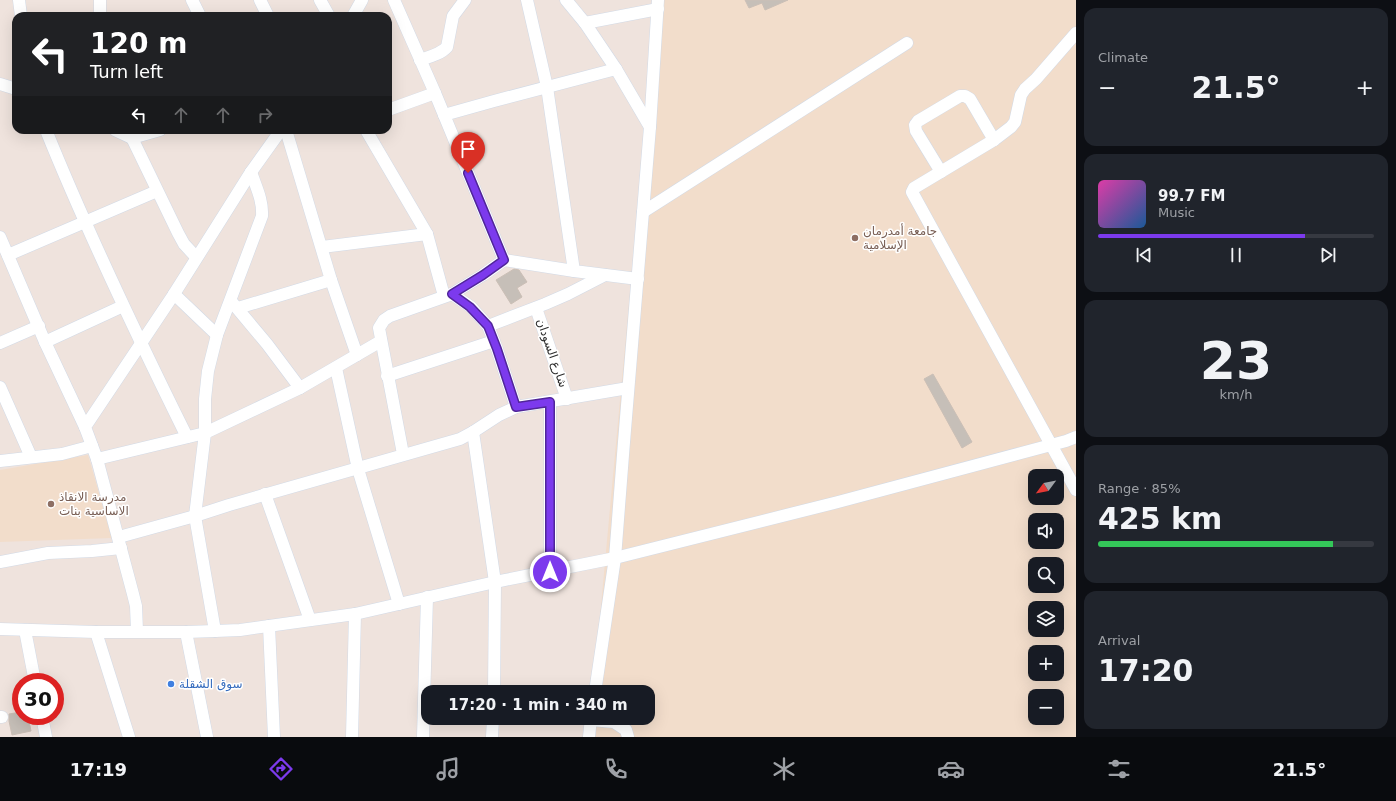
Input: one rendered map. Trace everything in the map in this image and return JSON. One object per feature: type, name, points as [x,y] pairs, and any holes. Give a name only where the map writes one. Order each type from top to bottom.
[{"type":"street","points":[[19,0],[20,12]]},
{"type":"street","points":[[100,0],[100,12]]},
{"type":"street","points":[[192,0],[198,12]]},
{"type":"street","points":[[260,0],[266,12]]},
{"type":"street","points":[[320,0],[327,12]]},
{"type":"street","points":[[355,12],[362,0]]},
{"type":"street","points":[[394,0],[435,93],[504,260]]},
{"type":"street","points":[[420,60],[439,53],[447,47],[454,5],[465,0]]},
{"type":"street","points":[[527,0],[547,87],[574,271]]},
{"type":"street","points":[[567,0],[585,23],[616,69],[650,127]]},
{"type":"street","points":[[585,23],[658,4],[650,127],[615,558],[596,685]]},
{"type":"street","points":[[1076,33],[1036,79],[1025,89],[1021,95],[1015,122],[1011,127],[994,140],[914,188],[912,192],[1076,490]]},
{"type":"street","points":[[643,212],[907,43]]},
{"type":"street","points":[[444,115],[616,69]]},
{"type":"street","points":[[0,84],[12,88]]},
{"type":"street","points":[[392,109],[435,93]]},
{"type":"street","points":[[941,172],[916,131],[915,125],[918,121],[960,96],[965,96],[970,99],[994,140]]},
{"type":"street","points":[[48,134],[85,222],[140,344],[186,437]]},
{"type":"street","points":[[124,134],[132,138],[184,244],[196,257]]},
{"type":"street","points":[[132,138],[146,134]]},
{"type":"street","points":[[85,427],[174,294],[251,172],[278,134]]},
{"type":"street","points":[[287,134],[331,280],[357,355]]},
{"type":"street","points":[[368,134],[427,234],[448,295],[470,307],[488,326],[516,407]]},
{"type":"street","points":[[215,631],[195,516],[205,433],[205,399],[208,371],[217,335],[234,305],[262,216],[260,198],[251,172]]},
{"type":"street","points":[[8,255],[157,191]]},
{"type":"street","points":[[322,247],[427,234]]},
{"type":"street","points":[[0,237],[45,342],[85,427],[97,459],[136,606],[137,632]]},
{"type":"street","points":[[403,454],[379,328],[384,320],[390,316],[448,295],[483,275],[504,260],[638,279]]},
{"type":"street","points":[[488,326],[536,308],[605,275]]},
{"type":"street","points":[[234,305],[331,280]]},
{"type":"street","points":[[174,294],[217,335]]},
{"type":"street","points":[[234,305],[267,344],[300,388]]},
{"type":"street","points":[[45,342],[123,306]]},
{"type":"street","name":"شارع السودان","points":[[536,308],[567,399]]},
{"type":"street","points":[[0,343],[39,326]]},
{"type":"street","points":[[97,459],[205,433],[300,388],[381,341]]},
{"type":"street","points":[[387,376],[494,342]]},
{"type":"street","points":[[336,368],[358,469],[399,604]]},
{"type":"street","points":[[0,386],[31,457]]},
{"type":"street","points":[[0,562],[48,553],[92,551],[265,494],[358,469],[403,454],[460,438],[499,415],[516,407],[628,388]]},
{"type":"street","points":[[550,402],[550,572]]},
{"type":"street","points":[[472,432],[495,582],[494,685]]},
{"type":"street","points":[[0,629],[96,632],[186,632],[240,630],[355,614],[495,582],[615,558],[838,502],[1076,437]]},
{"type":"street","points":[[0,461],[62,454],[92,446]]},
{"type":"street","points":[[265,494],[310,620]]},
{"type":"street","points":[[426,685],[427,597]]},
{"type":"street","points":[[352,737],[355,614]]},
{"type":"street","points":[[269,626],[274,737]]},
{"type":"street","points":[[25,630],[33,673]]},
{"type":"street","points":[[96,632],[129,737]]},
{"type":"street","points":[[186,632],[207,737]]},
{"type":"street","points":[[44,725],[46,737]]},
{"type":"street","points":[[423,737],[425,725]]},
{"type":"street","points":[[492,737],[493,725]]},
{"type":"street","points":[[590,737],[591,725]]},
{"type":"street","points":[[618,725],[626,730],[628,737]]},
{"type":"shaded area","name":"جامعة أمدرمان الإسلامية","points":[[657,0],[1076,0],[1076,737],[589,737],[590,725],[655,725],[655,685],[594,685]]},
{"type":"shaded area","name":"مدرسة الانقاذ الاساسية بنات","points":[[88,455],[112,538],[0,542],[0,470]]},
{"type":"building","points":[[745,0],[788,0],[765,10],[762,3],[749,8]]},
{"type":"building","points":[[514,269],[519,270],[527,282],[517,288],[522,297],[511,304],[496,280]]},
{"type":"building","points":[[933,374],[972,442],[962,448],[924,379]]},
{"type":"building","points":[[9,714],[12,714],[12,725],[30,725],[31,731],[12,735]]},
{"type":"place","name":"جامعة أمدرمان الإسلامية","points":[[855,238]]},
{"type":"place","name":"مدرسة الانقاذ الاساسية بنات","points":[[51,504]]},
{"type":"place","name":"سوق الشقلة","points":[[171,684]]},
{"type":"route","points":[[468,173],[504,260],[452,294],[470,307],[488,326],[516,407],[550,402],[550,572]]}]
